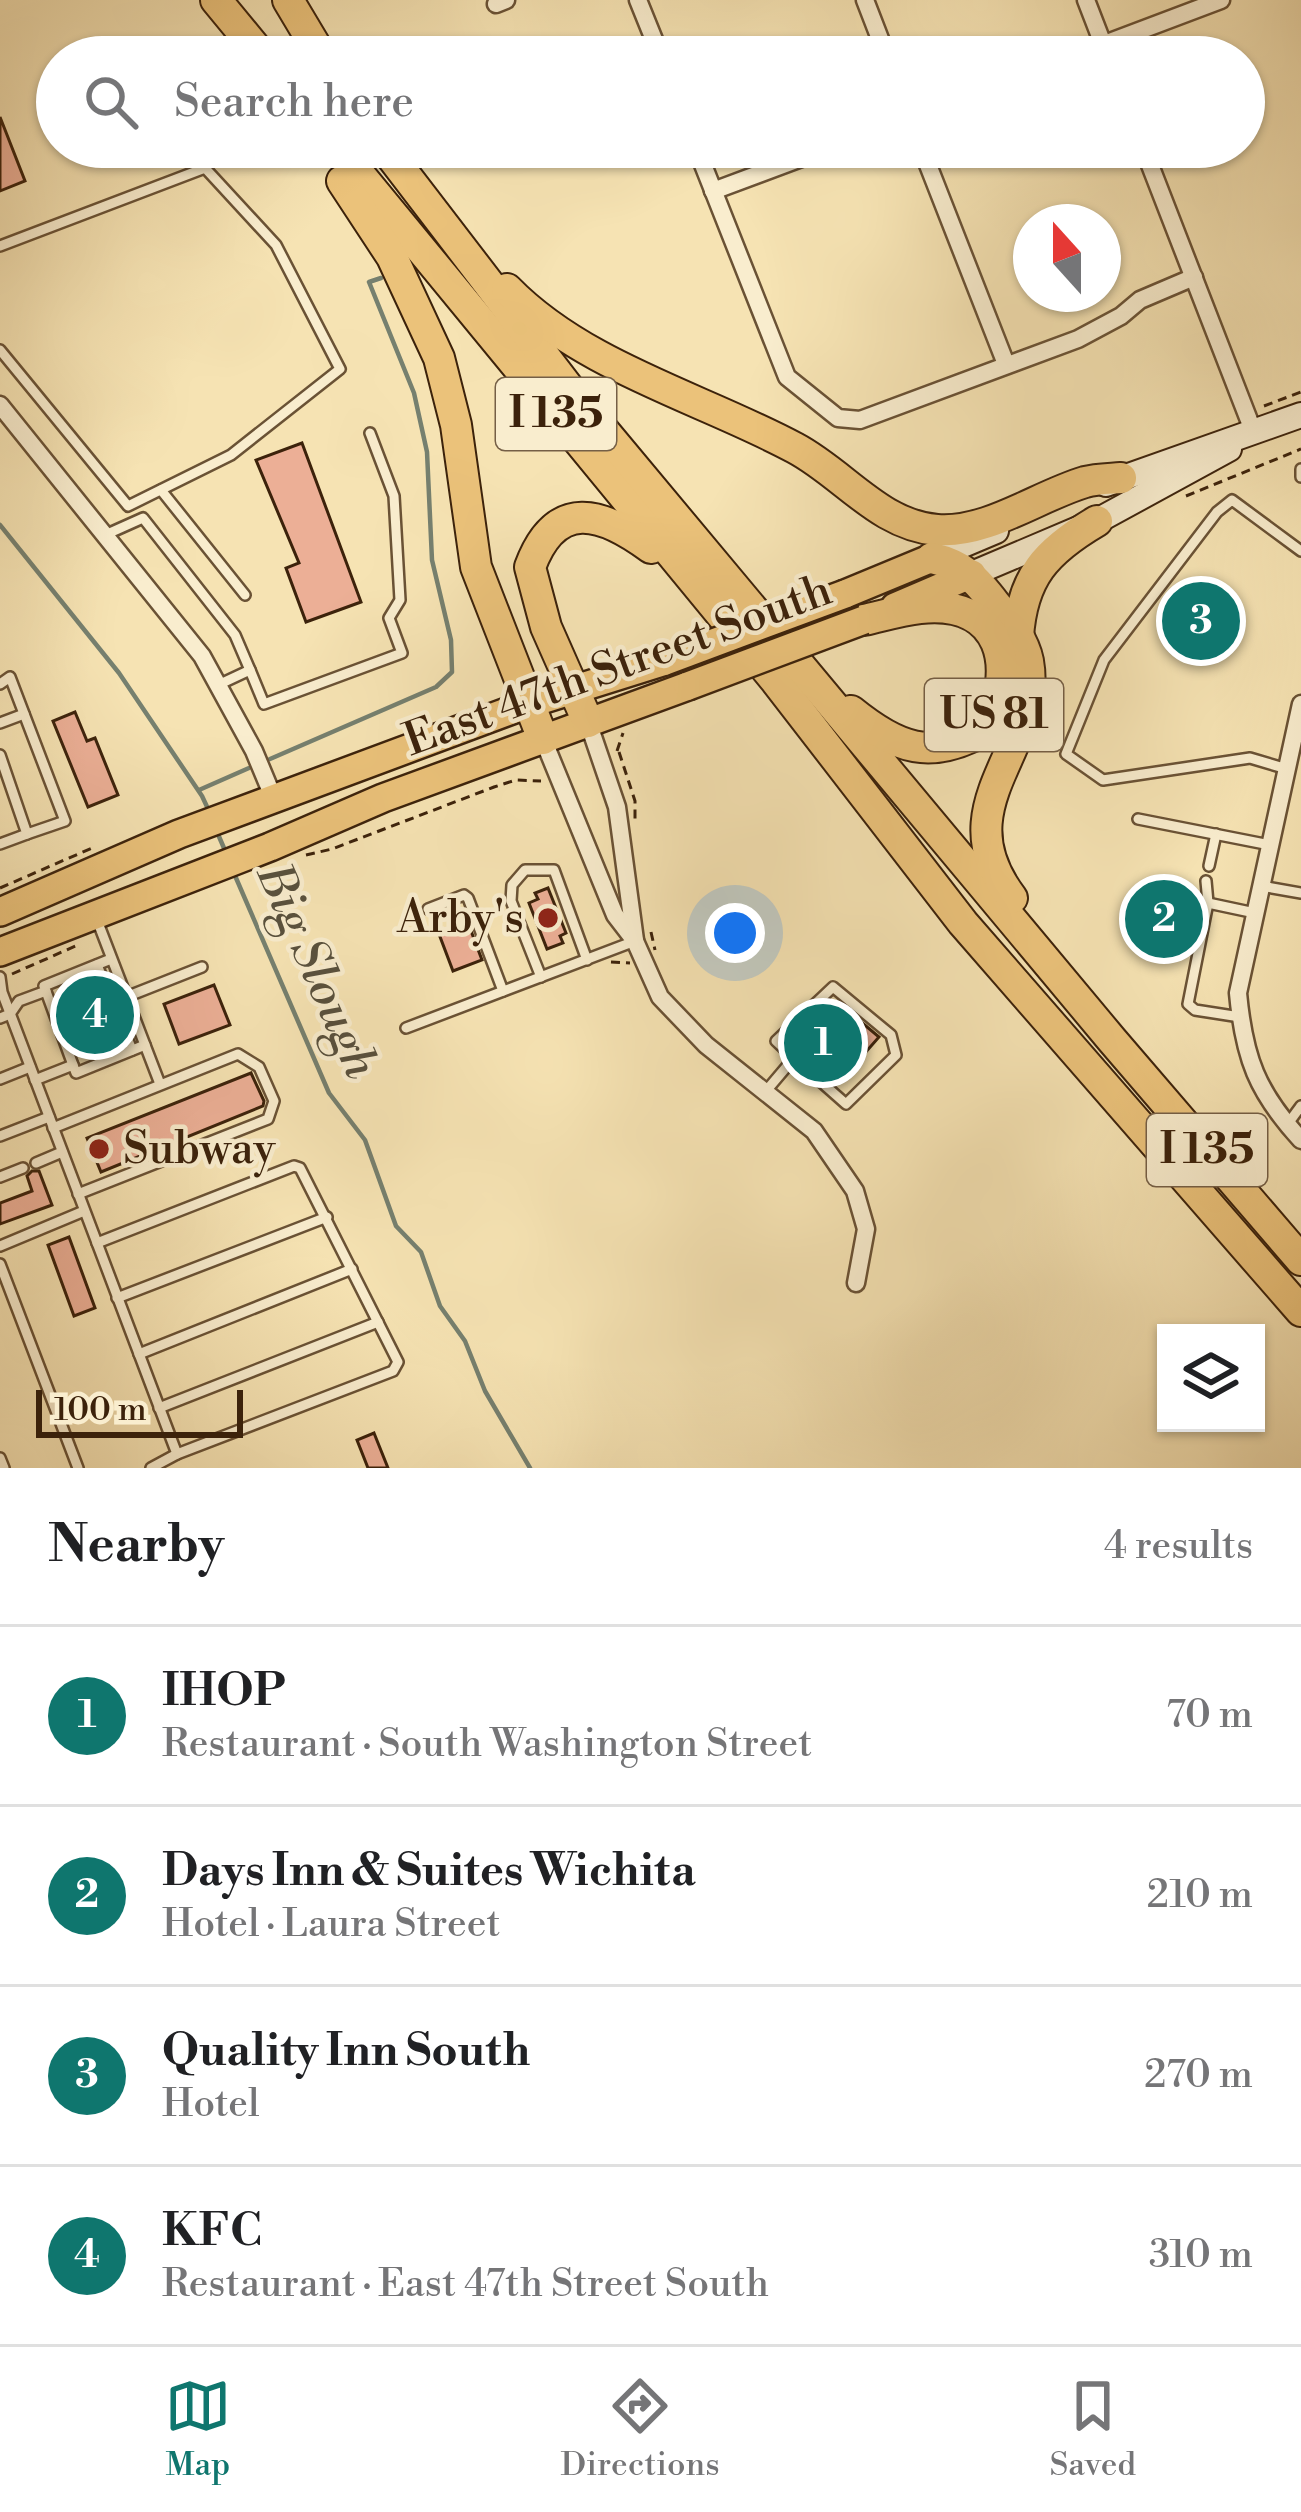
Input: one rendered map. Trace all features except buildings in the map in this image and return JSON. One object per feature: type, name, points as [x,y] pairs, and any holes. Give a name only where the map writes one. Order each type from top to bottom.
[{"type":"highway","points":[[214,0],[239,36]]},
{"type":"highway","points":[[214,0],[245,36]]},
{"type":"highway","points":[[288,0],[309,36]]},
{"type":"highway","points":[[332,168],[392,257],[439,358],[456,425],[476,567],[543,739]]},
{"type":"highway","name":"I 135","points":[[354,168],[776,681],[963,922],[1301,1311]]},
{"type":"highway","name":"I 135","points":[[400,168],[574,395],[1301,1260]]},
{"type":"highway","points":[[429,207],[518,299],[606,360],[802,452],[863,499],[914,526],[966,528],[1088,481],[1121,478]]},
{"type":"highway","points":[[588,722],[545,626],[530,567],[549,530],[582,518],[617,523],[685,573]]},
{"type":"highway","points":[[1018,637],[1023,597],[1038,568],[1069,537],[1097,520]]},
{"type":"highway","points":[[932,558],[972,574],[1018,637],[1028,660],[1025,706],[992,795],[986,845],[995,875],[1112,1040]]},
{"type":"highway","name":"US 81","points":[[806,676],[880,734],[915,748],[944,749],[985,730],[1003,690],[999,643],[987,626],[970,614],[935,608],[864,620]]},
{"type":"main road","name":"East 47th Street South","points":[[0,952],[383,798],[864,620],[1097,520],[1300,412]]},
{"type":"main road","name":"East 47th Street South","points":[[0,912],[179,834],[528,704],[665,661],[845,594],[1121,478],[1254,433]]},
{"type":"street","points":[[638,0],[653,36]]},
{"type":"street","points":[[865,0],[878,36]]},
{"type":"street","points":[[1086,0],[1100,36]]},
{"type":"street","points":[[1140,36],[1221,0]]},
{"type":"street","points":[[704,168],[787,377],[838,418],[860,420],[1078,339],[1140,300],[1194,277]]},
{"type":"street","points":[[713,191],[774,168]]},
{"type":"street","points":[[930,168],[1006,364]]},
{"type":"street","points":[[1151,168],[1254,433]]},
{"type":"street","points":[[0,405],[202,656],[264,803]]},
{"type":"street","points":[[1301,704],[1290,781],[1270,845],[1238,993],[1255,1078],[1271,1107],[1301,1140]]},
{"type":"street","points":[[588,722],[617,807],[635,941]]},
{"type":"street","points":[[543,739],[615,915],[635,941],[660,998],[706,1045],[814,1131],[855,1191],[866,1229],[856,1283]]},
{"type":"lane","points":[[0,246],[205,168],[276,245],[340,369],[232,455],[128,506],[0,350]]},
{"type":"lane","points":[[105,535],[143,518],[235,634],[264,704],[402,653],[389,618],[400,600],[394,496],[370,433]]},
{"type":"lane","points":[[161,490],[245,595]]},
{"type":"lane","points":[[1290,781],[1250,758],[1103,780],[1066,754],[1104,660],[1217,512],[1232,500],[1301,550]]},
{"type":"lane","points":[[218,685],[250,670]]},
{"type":"lane","points":[[0,685],[10,677],[65,821],[0,844]]},
{"type":"lane","points":[[0,723],[24,714]]},
{"type":"lane","points":[[0,755],[27,834]]},
{"type":"lane","points":[[1138,818],[1270,845]]},
{"type":"lane","points":[[1209,866],[1216,834]]},
{"type":"lane","points":[[541,977],[511,901],[512,885],[525,870],[554,870],[587,960]]},
{"type":"lane","points":[[1206,881],[1208,903],[1188,1004],[1195,1010],[1240,1017]]},
{"type":"lane","points":[[1261,886],[1301,892]]},
{"type":"lane","points":[[428,909],[464,895],[469,898],[503,991]]},
{"type":"lane","points":[[1208,903],[1255,913]]},
{"type":"lane","points":[[95,914],[160,1084]]},
{"type":"lane","points":[[406,1028],[635,941]]},
{"type":"lane","points":[[111,959],[44,986],[76,1072],[145,1045]]},
{"type":"lane","points":[[97,965],[132,1050]]},
{"type":"lane","points":[[126,997],[202,967]]},
{"type":"lane","points":[[0,977],[5,1016],[30,1067],[177,1454]]},
{"type":"lane","points":[[833,987],[891,1035],[896,1055],[846,1104],[794,1058],[776,1041],[833,987]]},
{"type":"lane","points":[[5,1016],[19,1001],[46,992]]},
{"type":"lane","points":[[0,1136],[238,1054],[259,1067],[274,1101],[268,1119],[78,1194]]},
{"type":"lane","points":[[766,1091],[794,1058]]},
{"type":"lane","points":[[35,1080],[74,1065]]},
{"type":"lane","points":[[0,1079],[30,1067]]},
{"type":"lane","points":[[1287,1125],[1301,1106]]},
{"type":"lane","points":[[36,1163],[62,1152]]},
{"type":"lane","points":[[97,1243],[294,1166],[306,1175],[398,1362],[393,1371],[151,1468]]},
{"type":"lane","points":[[0,1177],[23,1168]]},
{"type":"lane","points":[[0,1246],[85,1211]]},
{"type":"lane","points":[[118,1298],[327,1217]]},
{"type":"lane","points":[[0,1264],[78,1468]]},
{"type":"lane","points":[[139,1354],[352,1269]]},
{"type":"lane","points":[[159,1408],[378,1322]]},
{"type":"lane","points":[[0,1458],[4,1468]]},
{"type":"path","points":[[1264,406],[1300,412]]},
{"type":"path","points":[[599,758],[618,750],[626,729]]},
{"type":"path","points":[[296,858],[332,849],[494,787],[517,780],[539,782],[560,773]]},
{"type":"waterway","points":[[270,759],[436,687],[452,672],[451,640],[432,560],[427,452],[414,393],[369,282],[381,278]]},
{"type":"waterway","name":"Big Slough","points":[[0,525],[119,673],[209,811]]},
{"type":"waterway","points":[[199,790],[249,768]]},
{"type":"waterway","name":"Big Slough","points":[[217,832],[227,855]]},
{"type":"waterway","name":"Big Slough","points":[[233,871],[329,1093],[365,1140],[396,1226],[421,1252],[440,1306],[465,1341],[485,1391],[530,1468]]},
{"type":"place","name":"Quality Inn South","points":[[1201,621]]},
{"type":"place","name":"Arby's","points":[[548,918]]},
{"type":"place","name":"Days Inn & Suites Wichita","points":[[1164,919]]},
{"type":"place","name":"KFC","points":[[95,1015]]},
{"type":"place","name":"IHOP","points":[[823,1043]]},
{"type":"place","name":"Subway","points":[[99,1149]]}]
